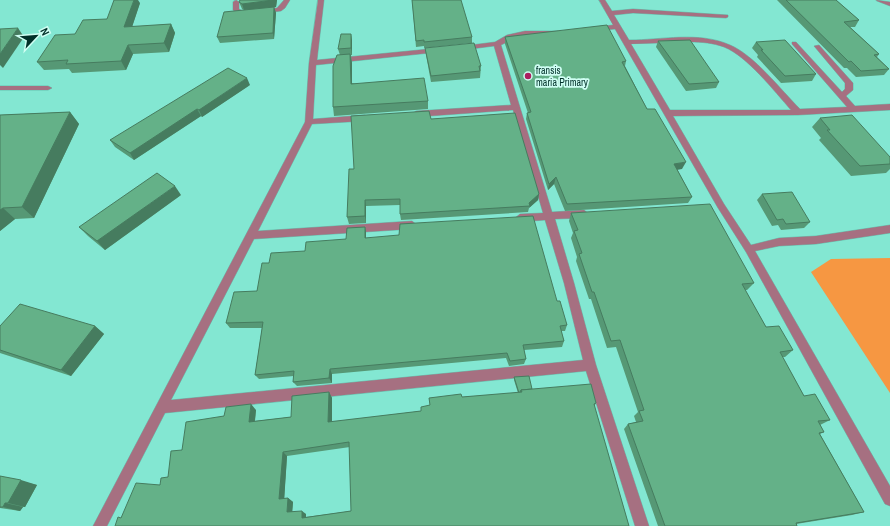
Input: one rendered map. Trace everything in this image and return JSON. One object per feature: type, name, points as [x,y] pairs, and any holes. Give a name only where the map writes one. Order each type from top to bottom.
[{"type":"street","points":[[237,1],[236,10],[243,14],[279,10],[283,7],[287,0]]},
{"type":"street","points":[[100,526],[309,122],[313,63],[321,0]]},
{"type":"street","points":[[602,0],[668,113],[717,206],[749,249],[890,499]]},
{"type":"street","points":[[879,0],[890,4]]},
{"type":"street","points":[[610,13],[632,11],[726,16]]},
{"type":"street","points":[[586,29],[617,27]]},
{"type":"street","points":[[313,63],[497,44],[504,38],[514,35],[570,31]]},
{"type":"street","points":[[626,42],[708,41],[727,46],[740,54],[798,112]]},
{"type":"street","points":[[794,43],[853,109]]},
{"type":"street","points":[[497,44],[514,107],[569,284],[590,365],[642,526]]},
{"type":"street","points":[[817,46],[849,83],[849,90],[842,95]]},
{"type":"street","points":[[0,88],[48,88]]},
{"type":"street","points":[[668,113],[798,112],[890,106]]},
{"type":"street","points":[[404,115],[514,107]]},
{"type":"street","points":[[309,122],[372,117]]},
{"type":"street","points":[[509,219],[596,214]]},
{"type":"street","points":[[251,235],[423,224]]},
{"type":"street","points":[[749,249],[779,242],[816,240],[890,229]]},
{"type":"street","points":[[161,407],[590,365]]},
{"type":"shaded area","points":[[890,258],[890,393],[811,272],[831,259]]},
{"type":"building","points":[[114,0],[134,0],[124,27],[171,24],[164,43],[128,45],[121,61],[66,64],[68,60],[37,62],[55,35],[75,34],[83,20],[107,19]]},
{"type":"building","points":[[240,0],[273,0],[242,4],[239,2]]},
{"type":"building","points":[[412,0],[461,0],[472,37],[424,42],[424,40],[416,41]]},
{"type":"building","points":[[786,0],[836,0],[859,20],[844,22],[879,54],[874,55],[889,69],[861,71],[851,61],[849,62]]},
{"type":"building","points":[[274,7],[273,33],[217,37],[224,12]]},
{"type":"building","points":[[607,25],[626,61],[622,62],[647,109],[655,109],[686,162],[674,164],[692,197],[567,204],[556,177],[549,184],[527,113],[531,112],[505,37]]},
{"type":"building","points":[[18,28],[0,54],[0,29]]},
{"type":"building","points":[[341,34],[351,34],[351,48],[338,49]]},
{"type":"building","points":[[690,40],[719,82],[689,84],[658,41]]},
{"type":"building","points":[[785,40],[816,74],[785,76],[761,50],[763,50],[756,42]]},
{"type":"building","points":[[474,43],[481,66],[479,66],[480,71],[431,76],[425,48]]},
{"type":"building","points":[[350,54],[351,84],[424,78],[428,101],[333,107],[333,66],[337,55]]},
{"type":"building","points":[[228,68],[247,78],[130,153],[110,140]]},
{"type":"building","points":[[429,111],[431,119],[515,113],[539,194],[529,203],[530,206],[400,214],[400,199],[365,200],[365,216],[347,217],[349,169],[354,169],[351,116]]},
{"type":"building","points":[[70,112],[22,207],[3,208],[0,210],[0,115]]},
{"type":"building","points":[[852,115],[890,157],[890,164],[860,166],[827,130],[830,130],[820,118]]},
{"type":"building","points":[[157,173],[175,186],[97,241],[79,227]]},
{"type":"building","points":[[792,192],[810,222],[786,224],[783,219],[777,220],[762,194]]},
{"type":"building","points":[[710,204],[754,283],[742,284],[766,327],[779,326],[793,350],[780,352],[804,396],[815,394],[830,420],[818,421],[824,432],[819,433],[864,512],[796,523],[797,526],[665,526],[628,424],[643,421],[639,411],[644,410],[620,340],[611,341],[594,292],[592,292],[579,254],[582,253],[574,231],[578,230],[571,213]]},
{"type":"building","points":[[533,216],[557,301],[560,301],[567,325],[560,326],[564,341],[523,345],[526,359],[510,361],[507,353],[330,369],[329,378],[293,382],[294,371],[255,375],[263,322],[226,323],[234,292],[257,291],[262,263],[269,263],[271,253],[305,251],[306,242],[346,239],[347,228],[365,227],[365,238],[399,235],[400,224]]},
{"type":"building","points":[[20,304],[95,326],[61,370],[0,350],[0,326]]},
{"type":"building","points":[[529,376],[532,389],[521,390],[519,393],[514,377]]},
{"type":"building","points":[[591,384],[596,403],[594,404],[629,526],[115,526],[118,517],[121,518],[136,483],[160,485],[161,478],[168,477],[171,451],[182,450],[186,422],[224,416],[226,407],[251,404],[249,422],[291,417],[292,396],[329,392],[328,422],[421,411],[421,407],[430,405],[429,398],[461,394],[462,397],[522,392],[521,390]],"holes":[[[349,442],[351,511],[302,518],[302,511],[287,512],[288,498],[279,499],[283,452]]]},
{"type":"building","points":[[0,476],[21,480],[8,503],[5,503],[3,507],[0,507]]},
{"type":"place","name":"fransis maria Primary","points":[[528,76]]}]
